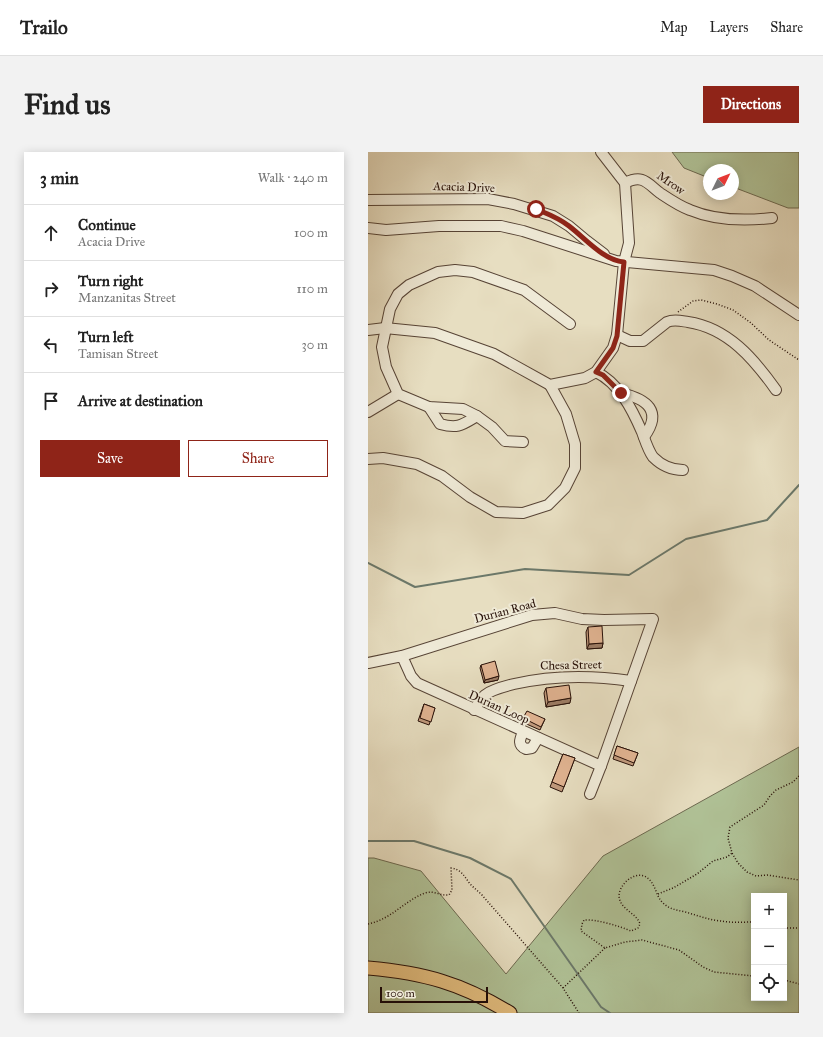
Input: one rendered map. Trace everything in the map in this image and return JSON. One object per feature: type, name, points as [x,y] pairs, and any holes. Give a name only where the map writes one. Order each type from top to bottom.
[{"type":"main road","points":[[368,968],[402,971],[454,984],[489,1000],[510,1013]]},
{"type":"street","points":[[550,385],[585,378],[596,372],[613,348],[617,336],[624,262],[629,243],[625,183],[601,152]]},
{"type":"street","name":"Mrow","points":[[625,183],[631,180],[643,180],[649,182],[658,192],[678,204],[690,210],[710,216],[737,220],[772,218]]},
{"type":"street","name":"Acacia Drive","points":[[368,200],[488,199],[514,204],[553,216],[569,226],[614,260]]},
{"type":"street","name":"Acacia Drive","points":[[368,228],[386,230],[439,226],[501,226],[523,231],[614,260],[714,270],[755,286],[799,315]]},
{"type":"street","points":[[523,442],[505,442],[492,427],[477,416],[463,409],[429,407],[398,394],[386,367],[382,347],[390,309],[398,294],[409,285],[438,272],[455,270],[473,272],[524,290],[570,324]]},
{"type":"street","points":[[617,336],[630,342],[642,341],[667,322],[672,320],[698,323],[737,344],[762,370],[776,390]]},
{"type":"street","points":[[368,330],[385,328],[435,332],[494,354],[550,385],[566,414],[576,444],[575,468],[565,488],[548,505],[523,513],[496,512],[470,497],[442,476],[417,464],[383,458],[368,459]]},
{"type":"street","points":[[596,372],[603,375],[621,393],[632,411],[653,456],[668,467],[683,470]]},
{"type":"street","points":[[621,393],[638,397],[650,408],[652,417],[651,424],[644,437]]},
{"type":"street","points":[[368,412],[398,394]]},
{"type":"street","points":[[429,407],[440,424],[451,428],[462,425],[477,416]]},
{"type":"street","name":"Durian Road","points":[[368,664],[402,656],[532,615],[555,614],[582,619],[604,620],[653,619],[631,681]]},
{"type":"street","name":"Durian Loop","points":[[402,656],[411,676],[417,683],[601,766]]},
{"type":"street","name":"Chesa Street","points":[[474,710],[485,695],[505,687],[535,679],[591,676],[631,681]]},
{"type":"street","points":[[590,794],[631,681]]},
{"type":"street","points":[[523,732],[520,742],[521,746],[526,749],[532,748],[538,738]]},
{"type":"path","points":[[672,320],[676,313],[693,301],[701,300],[717,304],[733,310],[751,323],[769,340],[799,360]]},
{"type":"path","points":[[799,776],[793,782],[776,790],[764,805],[730,827],[728,838],[732,853],[738,863],[747,872],[756,876],[767,875],[799,880]]},
{"type":"path","points":[[658,894],[673,888],[697,874],[713,861],[727,857],[732,853]]},
{"type":"path","points":[[368,924],[384,919],[426,893],[435,892],[443,896],[449,895],[452,890],[451,868],[455,869],[463,874],[471,885],[482,895],[563,988],[579,1013]]},
{"type":"path","points":[[605,948],[581,931],[582,924],[584,920],[591,919],[631,931],[638,928],[640,924],[639,920],[621,903],[619,895],[623,886],[629,879],[636,876],[644,876],[651,880],[661,902],[668,907],[706,919],[722,922],[751,922]]},
{"type":"path","points":[[787,928],[799,928]]},
{"type":"path","points":[[563,988],[605,948],[625,942],[642,940],[679,950],[703,967],[714,972],[751,976]]},
{"type":"path","points":[[787,981],[799,984]]},
{"type":"green space","points":[[672,152],[799,152],[799,208],[788,208],[739,189],[739,164],[703,164],[703,176],[684,168]]},
{"type":"green space","points":[[799,747],[799,1013],[368,1013],[368,858],[374,858],[421,871],[506,974],[603,856]]},
{"type":"building","points":[[602,626],[603,643],[589,644],[588,627]]},
{"type":"building","points":[[495,661],[499,676],[485,680],[481,665]]},
{"type":"building","points":[[569,685],[571,698],[548,702],[546,688]]},
{"type":"building","points":[[424,704],[435,708],[431,722],[420,718]]},
{"type":"building","points":[[527,711],[545,719],[541,727],[523,718]]},
{"type":"building","points":[[617,746],[638,753],[634,763],[614,755]]},
{"type":"building","points":[[563,754],[575,758],[564,787],[552,782]]},
{"type":"waterway","points":[[368,563],[415,587],[525,569],[629,575],[686,539],[767,520],[799,485]]},
{"type":"waterway","points":[[368,841],[414,841],[470,858],[511,879],[601,1007],[610,1013]]},
{"type":"route","points":[[536,209],[553,216],[569,226],[614,260],[624,262],[617,336],[613,348],[596,372],[603,375],[621,393]]}]
